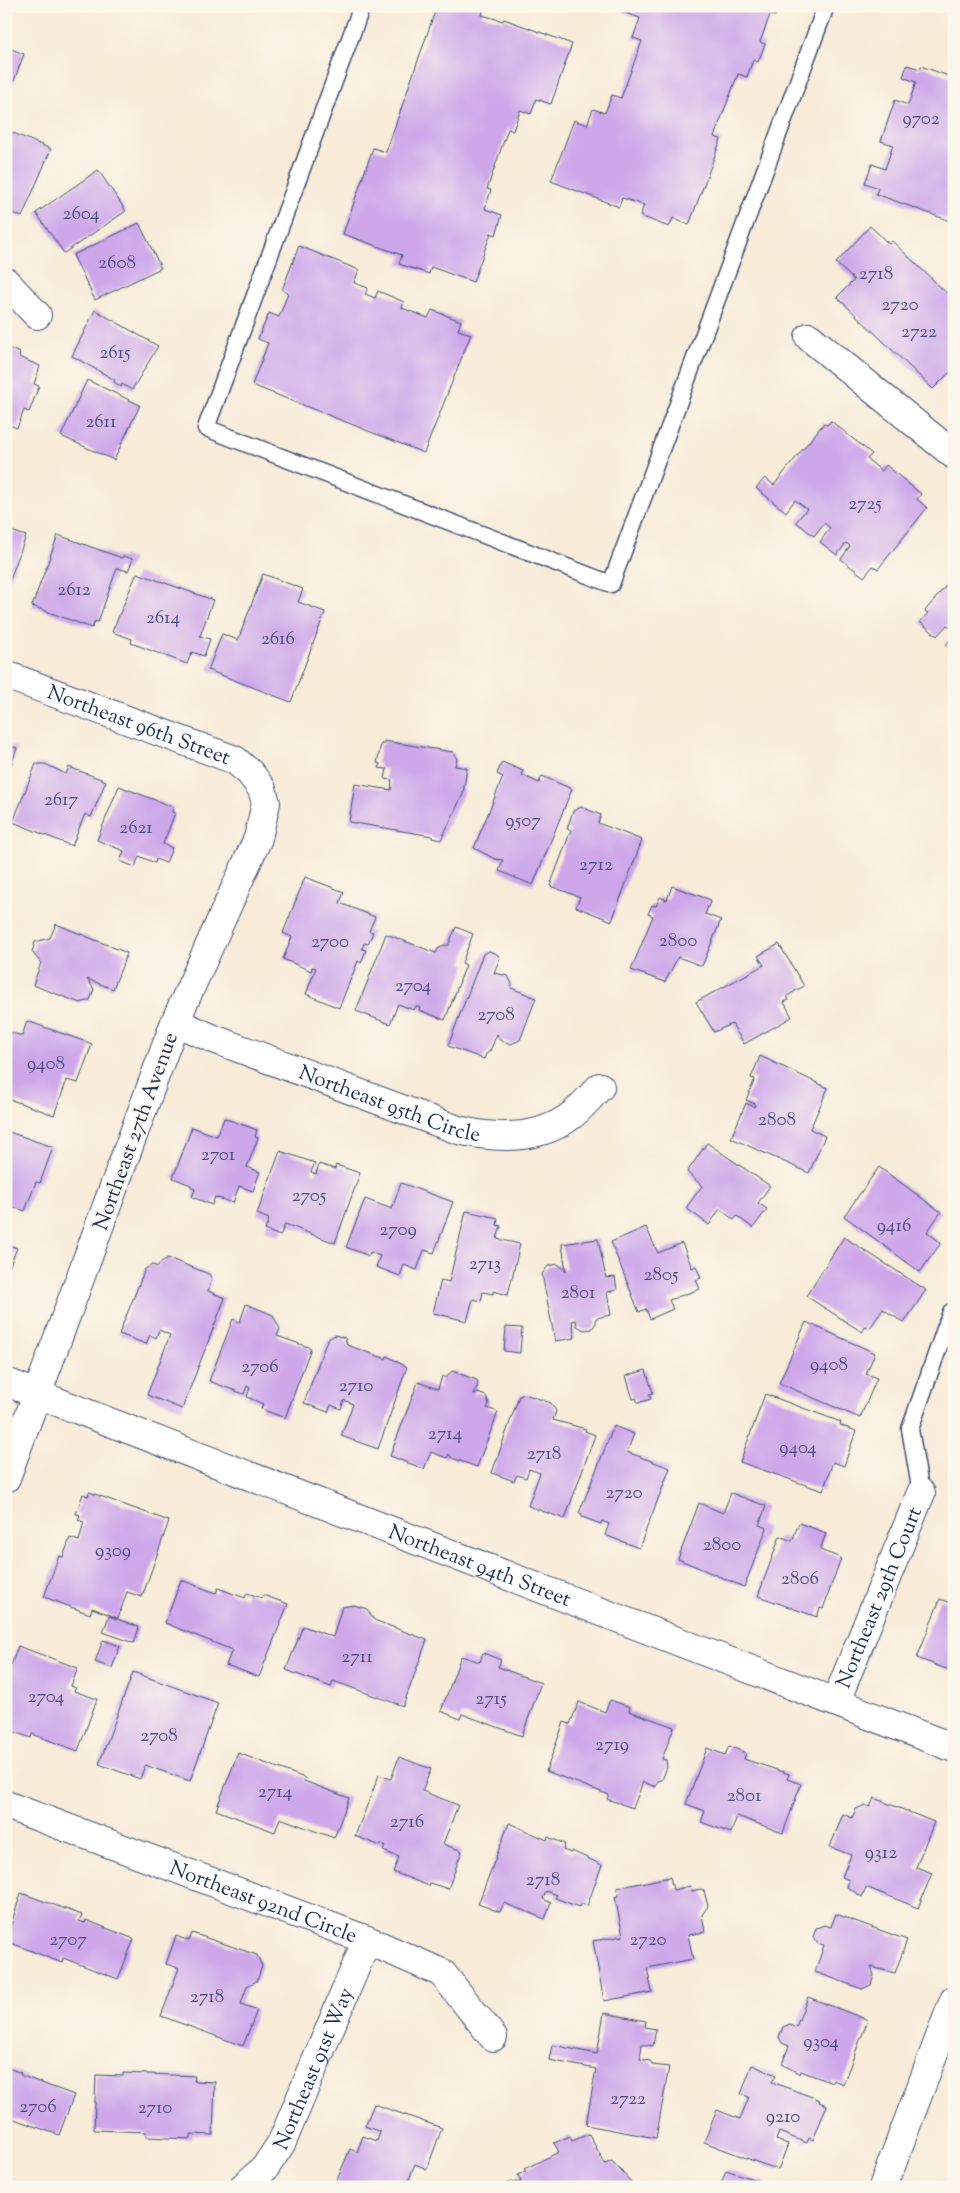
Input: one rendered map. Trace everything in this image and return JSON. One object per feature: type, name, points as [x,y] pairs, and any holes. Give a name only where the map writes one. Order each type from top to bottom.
[{"type":"street","points":[[6,282],[37,315]]},
{"type":"street","points":[[809,337],[954,455]]},
{"type":"street","name":"Northeast 96th Street","points":[[6,675],[228,757],[250,773],[262,788]]},
{"type":"street","name":"Northeast 27th Avenue","points":[[6,1478],[39,1394],[175,1022],[258,838],[266,803],[262,788]]},
{"type":"street","name":"Northeast 95th Circle","points":[[175,1022],[214,1039],[458,1130],[486,1137],[517,1136],[546,1129],[572,1115],[600,1087]]},
{"type":"street","name":"Northeast 94th Street","points":[[6,1382],[954,1748]]},
{"type":"street","name":"Northeast 29th Court","points":[[836,1701],[921,1492]]},
{"type":"street","name":"Northeast 92nd Circle","points":[[6,1805],[367,1940],[442,1973],[493,2037]]},
{"type":"street","name":"Northeast 91st Way","points":[[243,2187],[265,2168],[282,2142],[367,1940]]},
{"type":"street","points":[[883,2187],[954,2000]]},
{"type":"lane","points":[[362,6],[206,428],[611,584],[826,6]]},
{"type":"lane","points":[[921,1492],[910,1429],[951,1312]]},
{"type":"building","points":[[437,6],[474,6],[483,10],[482,15],[503,21],[504,19],[572,44],[551,104],[536,99],[531,114],[520,110],[513,131],[508,129],[487,189],[491,190],[485,209],[502,215],[496,235],[491,233],[473,282],[431,267],[429,274],[399,264],[402,255],[343,234],[373,148],[386,152]]},
{"type":"building","points":[[624,6],[778,6],[775,16],[770,15],[760,42],[765,44],[758,62],[753,60],[747,77],[738,74],[714,137],[721,139],[689,225],[673,218],[669,227],[640,216],[644,205],[622,198],[619,207],[551,181],[574,120],[587,125],[593,109],[605,113],[612,95],[621,98],[642,41],[633,38],[640,18],[622,12]]},
{"type":"building","points":[[6,47],[24,54],[6,102]]},
{"type":"building","points":[[907,65],[920,69],[921,66],[954,78],[954,210],[950,221],[876,194],[878,188],[865,183],[872,164],[885,169],[893,145],[881,141],[895,100],[908,105],[911,97],[916,82],[903,77]]},
{"type":"building","points":[[6,130],[51,149],[22,217],[6,210]]},
{"type":"building","points":[[98,170],[126,211],[64,253],[36,213]]},
{"type":"building","points":[[139,223],[161,268],[95,300],[73,255]]},
{"type":"building","points":[[870,226],[889,244],[892,241],[954,300],[954,375],[950,372],[933,389],[837,297],[854,280],[836,263]]},
{"type":"building","points":[[299,246],[359,270],[354,283],[368,288],[365,294],[375,298],[378,291],[404,302],[402,308],[428,318],[432,310],[461,321],[458,330],[471,334],[424,453],[252,385],[268,343],[258,339],[269,313],[279,317],[288,293],[282,290]]},
{"type":"building","points":[[95,310],[158,346],[132,390],[122,384],[121,387],[114,382],[115,380],[72,356]]},
{"type":"building","points":[[6,347],[20,353],[19,357],[40,366],[34,384],[39,386],[29,412],[24,410],[17,428],[6,424]]},
{"type":"building","points":[[87,380],[140,405],[114,460],[61,436]]},
{"type":"building","points":[[831,421],[872,454],[867,459],[882,471],[886,465],[921,494],[917,499],[927,508],[878,569],[873,566],[864,577],[841,559],[850,546],[846,543],[837,555],[820,542],[830,528],[824,523],[814,536],[796,522],[807,509],[795,500],[786,512],[756,488],[765,478],[774,485],[824,423],[827,425]]},
{"type":"building","points":[[6,529],[26,536],[8,585],[6,584]]},
{"type":"building","points":[[58,535],[122,558],[123,556],[133,559],[128,571],[117,568],[98,622],[95,621],[92,628],[32,606]]},
{"type":"building","points":[[137,573],[213,600],[200,636],[210,639],[204,656],[192,652],[187,664],[131,643],[132,639],[112,632]]},
{"type":"building","points":[[263,574],[303,589],[298,602],[325,612],[291,702],[208,670],[222,634],[238,640]]},
{"type":"building","points":[[954,576],[954,631],[947,625],[937,636],[920,622],[928,613],[925,611]]},
{"type":"building","points":[[954,634],[954,651],[946,645]]},
{"type":"building","points":[[384,741],[453,752],[457,759],[455,766],[467,768],[463,794],[441,840],[432,838],[432,836],[349,822],[355,784],[391,790],[392,780],[385,779],[387,769],[379,768],[380,764],[377,763],[381,744],[384,744]]},
{"type":"building","points":[[6,745],[17,748],[7,777],[6,777]]},
{"type":"building","points":[[502,762],[523,771],[522,775],[539,783],[542,776],[572,789],[533,885],[499,871],[503,860],[495,859],[474,848],[503,777],[497,774]]},
{"type":"building","points":[[36,764],[45,764],[66,774],[69,767],[106,781],[91,817],[85,814],[72,846],[13,822]]},
{"type":"building","points":[[119,786],[173,807],[172,812],[175,813],[163,844],[172,848],[166,863],[156,859],[155,863],[139,856],[135,867],[120,861],[124,851],[97,840]]},
{"type":"building","points":[[581,807],[601,815],[598,823],[642,840],[612,921],[576,907],[580,897],[550,886],[571,830],[567,829],[573,811]]},
{"type":"building","points":[[305,877],[344,892],[340,903],[375,917],[369,931],[373,932],[368,944],[364,943],[362,949],[366,950],[361,963],[358,961],[339,1008],[306,994],[316,968],[312,967],[311,971],[283,959],[292,937],[283,933]]},
{"type":"building","points":[[672,886],[711,900],[705,914],[721,920],[702,966],[678,957],[665,982],[631,970],[653,916],[648,914],[652,905],[656,906],[660,897],[667,900]]},
{"type":"building","points":[[56,924],[127,953],[113,989],[87,979],[94,989],[90,1000],[80,1003],[33,985],[41,963],[32,952],[35,942],[50,938]]},
{"type":"building","points":[[456,927],[473,934],[462,963],[466,965],[445,1020],[419,1010],[420,1008],[416,1006],[414,1010],[398,1004],[390,1024],[356,1011],[386,934],[436,953],[438,949],[445,945],[448,946]]},
{"type":"building","points":[[779,944],[804,986],[787,996],[789,1000],[784,1002],[792,1017],[744,1044],[732,1024],[714,1032],[696,1002],[764,965],[758,956]]},
{"type":"building","points":[[489,951],[497,954],[500,958],[494,973],[508,976],[512,984],[511,988],[536,998],[520,1040],[511,1044],[500,1040],[497,1034],[490,1051],[484,1059],[448,1046],[483,954]]},
{"type":"building","points":[[27,1021],[92,1044],[78,1083],[67,1080],[54,1115],[6,1098],[6,1031],[22,1036]]},
{"type":"building","points":[[760,1056],[828,1088],[810,1129],[825,1136],[809,1173],[731,1138],[746,1103],[754,1107],[755,1104],[746,1100],[755,1079],[751,1078]]},
{"type":"building","points":[[224,1118],[257,1130],[255,1137],[258,1138],[247,1167],[260,1172],[253,1191],[239,1186],[233,1203],[215,1197],[212,1205],[192,1197],[195,1189],[191,1185],[173,1178],[192,1127],[217,1136]]},
{"type":"building","points":[[6,1131],[53,1147],[40,1183],[36,1182],[25,1211],[6,1204]]},
{"type":"building","points":[[707,1143],[770,1186],[758,1203],[767,1209],[753,1228],[737,1216],[734,1220],[720,1209],[709,1225],[686,1208],[702,1186],[687,1172]]},
{"type":"building","points":[[280,1151],[315,1163],[311,1172],[316,1174],[319,1164],[335,1169],[336,1165],[360,1173],[335,1243],[285,1224],[280,1236],[265,1230],[269,1219],[257,1214]]},
{"type":"building","points":[[879,1167],[941,1212],[927,1232],[941,1243],[920,1272],[844,1216]]},
{"type":"building","points":[[401,1183],[453,1202],[434,1253],[424,1250],[417,1270],[404,1265],[400,1276],[376,1267],[380,1256],[370,1252],[369,1256],[346,1247],[365,1199],[392,1209]]},
{"type":"building","points":[[466,1211],[498,1218],[497,1225],[501,1226],[497,1239],[520,1244],[508,1295],[493,1291],[493,1294],[483,1292],[481,1301],[473,1299],[467,1321],[433,1313],[441,1280],[449,1282]]},
{"type":"building","points":[[646,1227],[658,1253],[682,1243],[692,1268],[696,1266],[701,1278],[696,1280],[700,1289],[669,1300],[673,1309],[650,1319],[646,1309],[639,1312],[611,1242]]},
{"type":"building","points":[[844,1237],[926,1290],[904,1323],[883,1309],[870,1328],[866,1326],[862,1332],[806,1296]]},
{"type":"building","points":[[598,1239],[606,1278],[615,1277],[617,1290],[607,1292],[611,1315],[596,1318],[596,1323],[592,1329],[584,1330],[577,1326],[576,1320],[572,1321],[575,1338],[555,1341],[542,1274],[548,1266],[558,1264],[566,1271],[562,1244]]},
{"type":"building","points":[[6,1244],[17,1248],[6,1275]]},
{"type":"building","points":[[168,1258],[209,1274],[212,1279],[208,1291],[225,1298],[182,1409],[147,1395],[170,1335],[159,1330],[156,1338],[150,1335],[146,1344],[119,1334],[145,1269],[153,1265],[158,1267],[161,1262]]},
{"type":"building","points":[[246,1304],[273,1315],[280,1329],[277,1336],[311,1348],[285,1418],[261,1409],[263,1404],[247,1397],[250,1388],[247,1386],[244,1394],[209,1381],[233,1319],[240,1322]]},
{"type":"building","points":[[806,1322],[875,1353],[866,1374],[877,1378],[860,1418],[779,1383]]},
{"type":"building","points":[[506,1327],[522,1328],[520,1353],[504,1351]]},
{"type":"building","points":[[335,1335],[345,1338],[347,1345],[386,1359],[387,1356],[407,1367],[378,1449],[341,1436],[353,1404],[344,1400],[341,1409],[331,1405],[328,1412],[304,1403],[327,1340]]},
{"type":"building","points":[[646,1370],[653,1393],[649,1394],[651,1399],[638,1403],[636,1398],[633,1399],[626,1376]]},
{"type":"building","points":[[452,1371],[477,1380],[478,1384],[474,1395],[478,1393],[486,1396],[489,1404],[487,1408],[498,1412],[477,1467],[452,1458],[449,1454],[447,1458],[431,1452],[424,1469],[390,1456],[418,1382],[438,1389],[442,1376],[446,1378]]},
{"type":"building","points":[[525,1394],[551,1403],[556,1411],[553,1420],[586,1429],[585,1431],[595,1435],[565,1519],[528,1506],[540,1473],[529,1469],[526,1478],[517,1475],[514,1481],[492,1473],[519,1396]]},
{"type":"building","points":[[765,1394],[841,1422],[840,1425],[856,1431],[844,1466],[833,1462],[823,1491],[740,1462]]},
{"type":"building","points":[[614,1426],[634,1434],[627,1452],[670,1468],[639,1548],[605,1535],[609,1524],[602,1521],[601,1524],[582,1517],[582,1514],[579,1513]]},
{"type":"building","points":[[89,1492],[169,1521],[142,1597],[127,1592],[118,1618],[92,1608],[90,1614],[44,1597],[59,1556],[63,1557],[70,1538],[79,1541],[84,1522],[78,1520],[80,1515],[76,1514],[83,1494],[88,1496]]},
{"type":"building","points":[[731,1493],[766,1506],[759,1525],[767,1528],[744,1587],[678,1559],[699,1503],[723,1513]]},
{"type":"building","points":[[799,1523],[826,1533],[820,1550],[841,1558],[823,1609],[820,1608],[817,1617],[758,1596],[780,1536],[792,1541]]},
{"type":"building","points":[[181,1580],[216,1593],[218,1588],[245,1598],[247,1593],[262,1598],[263,1595],[288,1604],[259,1677],[226,1665],[232,1650],[165,1623]]},
{"type":"building","points":[[940,1599],[954,1604],[954,1672],[917,1658]]},
{"type":"building","points":[[354,1605],[367,1609],[374,1620],[427,1640],[403,1706],[333,1681],[331,1687],[286,1670],[303,1626],[333,1637],[342,1607]]},
{"type":"building","points":[[109,1616],[139,1627],[134,1643],[103,1632]]},
{"type":"building","points":[[103,1640],[120,1646],[112,1668],[95,1662]]},
{"type":"building","points":[[18,1646],[78,1668],[71,1686],[76,1688],[74,1691],[97,1699],[78,1751],[32,1734],[31,1738],[6,1729],[6,1668],[8,1664],[11,1665]]},
{"type":"building","points":[[483,1653],[501,1660],[498,1667],[541,1683],[522,1736],[462,1714],[460,1719],[441,1711],[461,1656],[480,1662]]},
{"type":"building","points":[[133,1672],[218,1703],[190,1781],[145,1765],[140,1779],[99,1764]]},
{"type":"building","points":[[610,1700],[630,1707],[629,1711],[674,1727],[662,1759],[666,1760],[667,1767],[662,1780],[658,1781],[656,1787],[643,1782],[633,1808],[607,1799],[609,1795],[546,1771],[564,1722],[570,1724],[579,1702],[605,1712]]},
{"type":"building","points":[[729,1746],[746,1753],[744,1759],[789,1774],[787,1779],[801,1784],[783,1833],[737,1816],[731,1833],[701,1822],[705,1811],[686,1804],[707,1748],[725,1755]]},
{"type":"building","points":[[238,1753],[305,1778],[304,1781],[349,1798],[334,1838],[280,1818],[275,1832],[216,1810]]},
{"type":"building","points":[[399,1757],[431,1769],[422,1791],[458,1805],[443,1844],[462,1851],[448,1889],[430,1883],[429,1886],[393,1872],[399,1857],[383,1851],[385,1845],[381,1844],[381,1846],[355,1836],[379,1775],[391,1779]]},
{"type":"building","points":[[874,1798],[934,1822],[916,1867],[932,1873],[918,1908],[866,1887],[862,1897],[847,1887],[849,1880],[842,1877],[851,1855],[830,1847],[843,1814],[852,1818],[856,1809],[865,1805],[870,1807]]},
{"type":"building","points":[[509,1823],[547,1840],[548,1837],[565,1844],[563,1850],[571,1853],[572,1851],[602,1865],[587,1906],[580,1903],[579,1907],[555,1898],[557,1895],[546,1891],[543,1899],[551,1903],[545,1919],[504,1903],[500,1912],[478,1904]]},
{"type":"building","points":[[670,1877],[673,1890],[690,1886],[691,1891],[701,1889],[704,1891],[708,1906],[702,1915],[705,1932],[688,1935],[693,1959],[647,1968],[652,1992],[604,2001],[593,1941],[623,1936],[615,1897],[618,1896],[617,1888]]},
{"type":"building","points":[[21,1893],[82,1915],[79,1921],[85,1923],[86,1920],[134,1939],[118,1979],[63,1958],[62,1963],[6,1941]]},
{"type":"building","points":[[836,1914],[907,1940],[895,1973],[871,1967],[874,1975],[871,1985],[862,1989],[815,1972],[824,1945],[817,1943],[813,1937],[816,1928],[825,1925],[831,1927]]},
{"type":"building","points":[[192,1933],[257,1955],[262,1966],[257,1981],[247,1986],[241,2004],[257,2010],[243,2046],[161,2016],[179,1968],[166,1964],[176,1936],[189,1941]]},
{"type":"building","points":[[808,1997],[868,2020],[843,2084],[833,2080],[832,2083],[801,2071],[800,2074],[782,2064],[789,2046],[782,2043],[779,2037],[783,2027],[790,2024],[796,2027]]},
{"type":"building","points":[[604,2013],[646,2021],[645,2027],[656,2029],[653,2046],[642,2044],[640,2059],[650,2061],[652,2065],[669,2067],[656,2138],[586,2125],[596,2069],[549,2060],[552,2045],[597,2054]]},
{"type":"building","points":[[752,2065],[776,2075],[772,2082],[820,2100],[819,2102],[827,2105],[813,2140],[809,2138],[807,2143],[779,2132],[776,2140],[788,2144],[778,2170],[704,2142],[717,2110],[740,2119],[749,2097],[741,2094]]},
{"type":"building","points":[[6,2067],[21,2073],[20,2075],[74,2095],[59,2135],[8,2117]]},
{"type":"building","points":[[123,2073],[195,2076],[194,2081],[215,2082],[213,2135],[191,2134],[191,2139],[146,2137],[146,2132],[94,2130],[96,2075],[123,2076]]},
{"type":"building","points":[[374,2104],[442,2128],[427,2169],[415,2164],[406,2187],[334,2187],[350,2149],[357,2152],[363,2136],[377,2141],[380,2132],[365,2126]]},
{"type":"building","points":[[589,2134],[605,2164],[612,2161],[632,2183],[627,2187],[501,2187],[512,2181],[521,2182],[518,2175],[526,2171],[524,2169],[559,2152],[554,2143],[570,2136],[572,2141]]},
{"type":"building","points":[[726,2170],[774,2186],[774,2187],[720,2187]]}]
